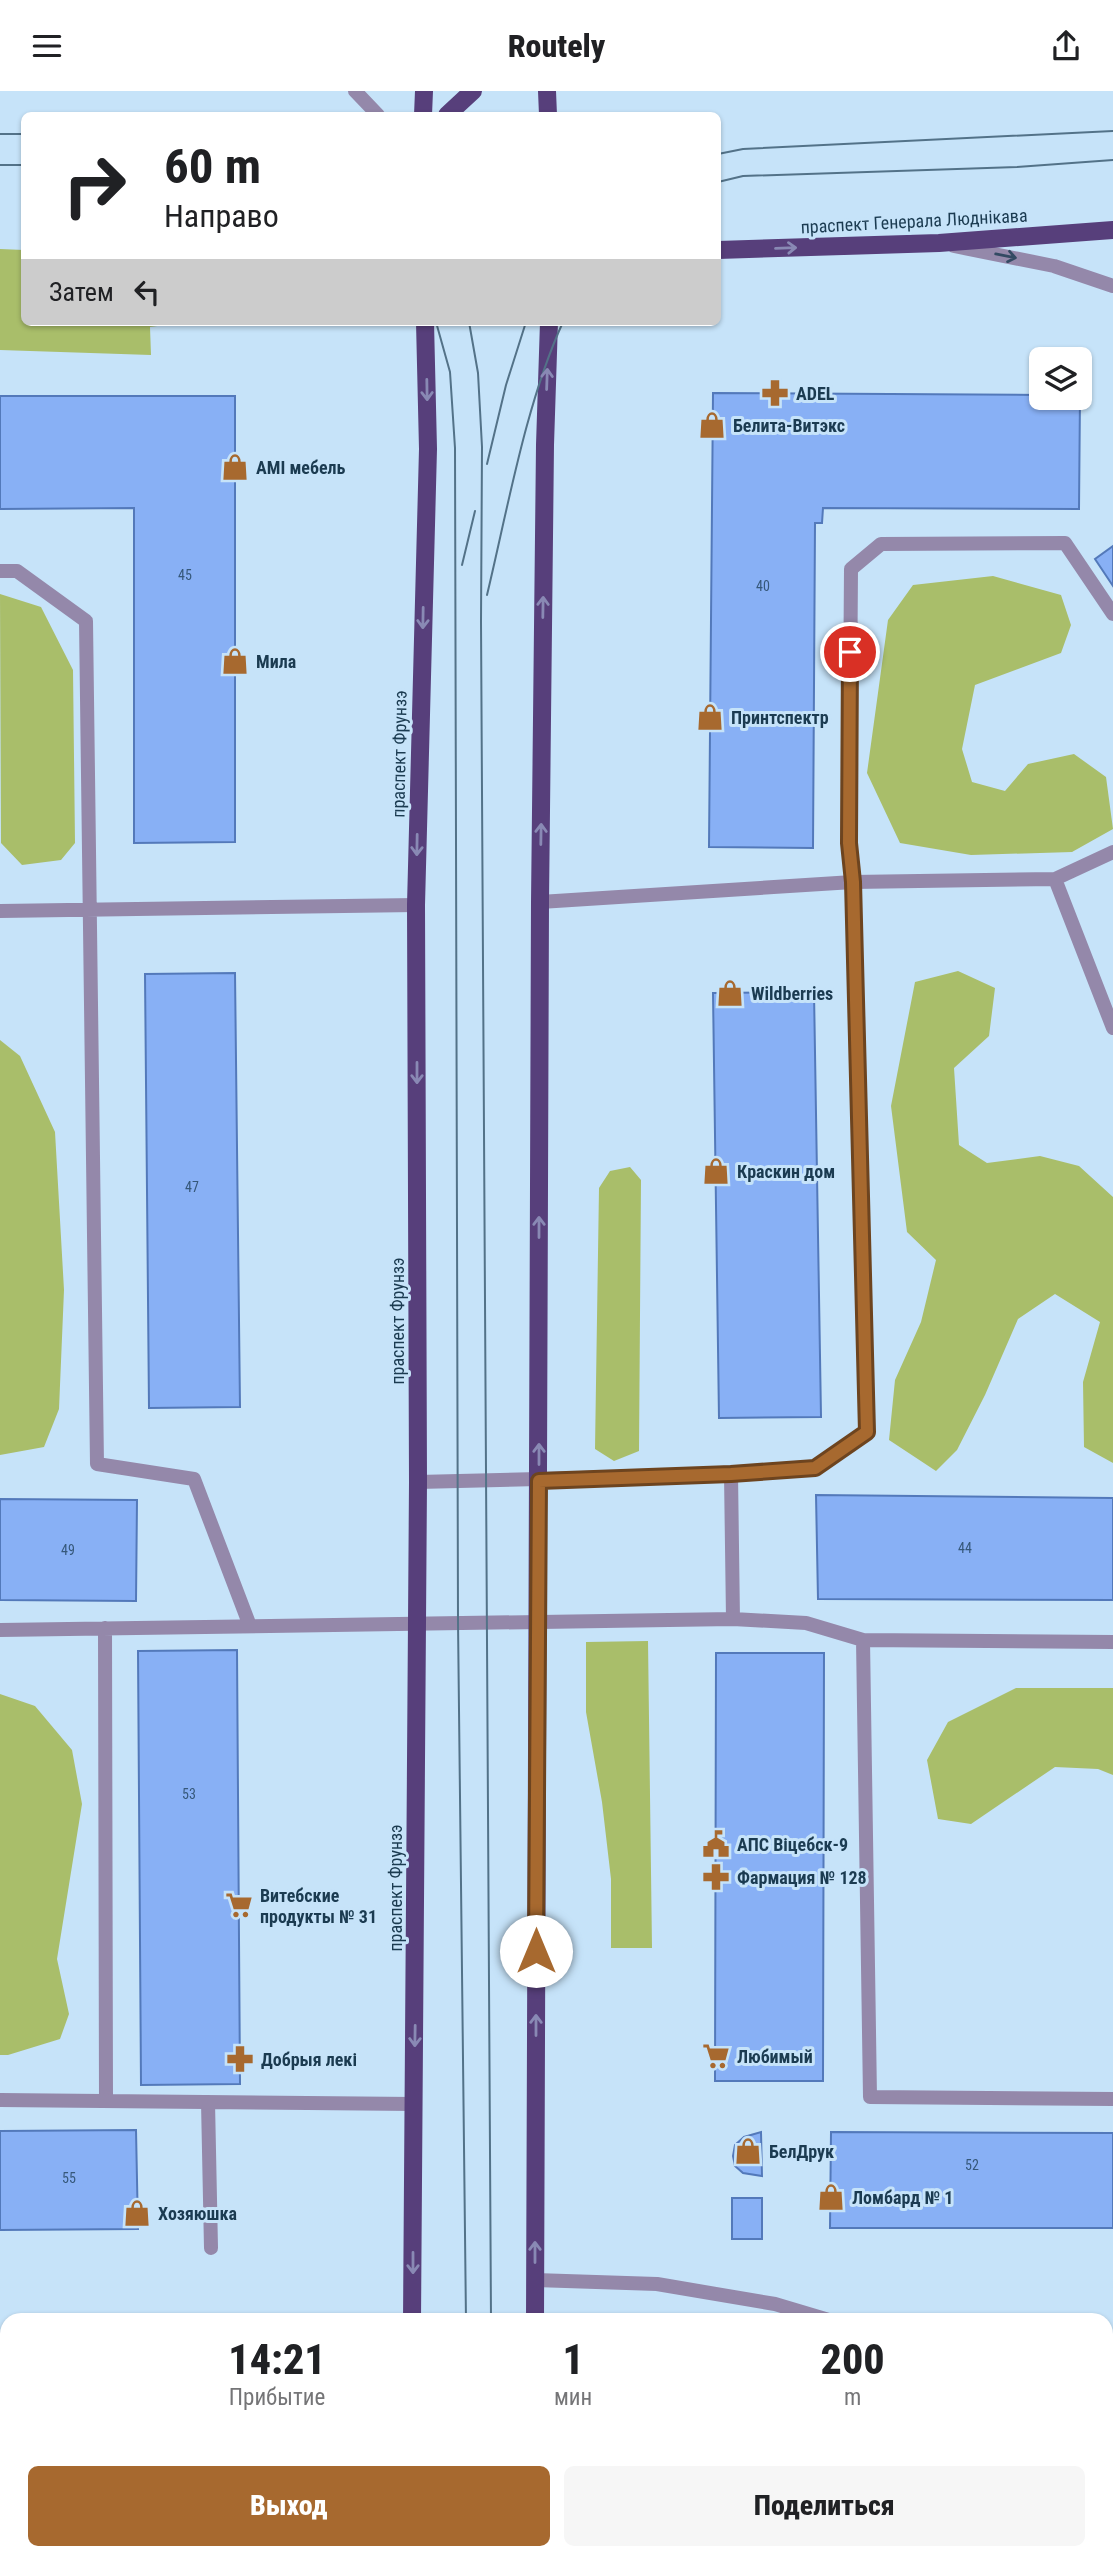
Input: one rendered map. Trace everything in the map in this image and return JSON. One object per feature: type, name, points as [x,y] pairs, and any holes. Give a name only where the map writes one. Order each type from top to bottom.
[{"type":"main road","points":[[423,112],[424,91]]},
{"type":"main road","points":[[450,112],[473,91]]},
{"type":"main road","points":[[547,91],[548,112]]},
{"type":"main road","name":"праспект Генерала Люднікава","points":[[721,250],[939,243],[1113,230]]},
{"type":"main road","name":"праспект Фрунзэ","points":[[412,2313],[418,1482],[416,905],[428,449],[425,326]]},
{"type":"main road","points":[[535,2313],[540,902],[549,326]]},
{"type":"street","points":[[355,91],[375,112]]},
{"type":"street","points":[[939,243],[1054,266],[1113,286]]},
{"type":"street","points":[[418,1482],[539,1481],[815,1468],[867,1432],[853,882],[849,843],[851,569],[881,544],[1065,543],[1113,614]]},
{"type":"street","points":[[0,571],[17,571],[86,621],[97,1464],[194,1479],[250,1626]]},
{"type":"street","points":[[540,902],[853,882],[1055,879],[1113,852]]},
{"type":"street","points":[[1055,879],[1113,1028]]},
{"type":"street","points":[[0,911],[416,905]]},
{"type":"street","points":[[731,1474],[733,1619]]},
{"type":"street","points":[[0,1630],[733,1619],[806,1623],[863,1640],[1113,1642]]},
{"type":"street","points":[[105,1628],[106,2101]]},
{"type":"street","points":[[863,1640],[870,2097],[1113,2099]]},
{"type":"street","points":[[0,2100],[414,2104]]},
{"type":"street","points":[[208,2102],[211,2248]]},
{"type":"street","points":[[535,2280],[657,2284],[775,2304],[805,2313]]},
{"type":"green space","points":[[0,249],[21,250],[21,326],[157,326],[150,327],[151,355],[0,350]]},
{"type":"green space","points":[[993,576],[1061,595],[1071,625],[1061,653],[975,685],[962,749],[972,782],[1005,791],[1028,764],[1074,754],[1106,777],[1113,829],[1072,852],[971,855],[900,843],[867,773],[888,620],[913,585]]},
{"type":"green space","points":[[0,594],[41,607],[73,670],[75,843],[61,860],[22,865],[1,843]]},
{"type":"green space","points":[[958,971],[995,988],[989,1036],[954,1068],[959,1145],[987,1163],[1040,1156],[1079,1166],[1113,1197],[1113,1463],[1084,1447],[1083,1382],[1100,1322],[1055,1294],[1018,1319],[985,1395],[957,1450],[936,1471],[889,1440],[895,1380],[921,1322],[936,1260],[907,1232],[891,1106],[915,982]]},
{"type":"green space","points":[[0,1040],[20,1056],[55,1132],[64,1290],[59,1409],[44,1447],[0,1455]]},
{"type":"green space","points":[[630,1167],[641,1180],[639,1451],[614,1461],[595,1449],[599,1188],[610,1171]]},
{"type":"green space","points":[[648,1641],[652,1948],[611,1948],[611,1879],[602,1802],[586,1712],[586,1642]]},
{"type":"green space","points":[[1016,1688],[1113,1688],[1113,1775],[1098,1769],[1055,1767],[971,1824],[938,1819],[927,1760],[948,1722]]},
{"type":"green space","points":[[0,1694],[35,1706],[72,1750],[82,1804],[57,1959],[69,2014],[60,2039],[8,2055],[0,2055]]},
{"type":"building","points":[[713,393],[1029,395],[1029,410],[1080,410],[1079,509],[823,508],[822,523],[815,523],[813,848],[709,847]]},
{"type":"building","points":[[0,396],[235,396],[235,842],[134,843],[134,508],[0,509]]},
{"type":"building","points":[[1113,546],[1113,586],[1095,559]]},
{"type":"building","points":[[235,973],[240,1407],[149,1408],[145,974]]},
{"type":"building","points":[[814,992],[821,1417],[719,1418],[713,993]]},
{"type":"building","points":[[816,1495],[1113,1498],[1113,1600],[818,1599]]},
{"type":"building","points":[[0,1499],[137,1500],[136,1601],[0,1600]]},
{"type":"building","points":[[237,1650],[240,2084],[141,2085],[138,1651]]},
{"type":"building","points":[[716,1653],[824,1653],[823,2081],[715,2081]]},
{"type":"building","points":[[136,2130],[138,2229],[0,2230],[0,2131]]},
{"type":"building","name":"БелДрук","points":[[761,2132],[762,2176],[743,2173],[735,2166],[735,2145],[744,2137]]},
{"type":"building","points":[[831,2132],[1113,2133],[1113,2228],[830,2228]]},
{"type":"building","points":[[732,2198],[762,2198],[762,2239],[732,2239]]},
{"type":"tram line","points":[[721,153],[743,149],[1113,131]]},
{"type":"tram line","points":[[0,134],[21,134]]},
{"type":"tram line","points":[[721,181],[743,176],[1017,167],[1113,160]]},
{"type":"tram line","points":[[0,165],[21,165]]},
{"type":"tram line","points":[[437,326],[450,372],[455,448],[458,1622],[466,2313]]},
{"type":"tram line","points":[[470,326],[478,373],[482,447],[491,2313]]},
{"type":"tram line","points":[[487,464],[506,385],[525,326]]},
{"type":"tram line","points":[[487,595],[528,421],[538,386],[561,326]]},
{"type":"tram line","points":[[462,565],[475,511]]},
{"type":"place","name":"ADEL","points":[[775,393]]},
{"type":"place","name":"Белита-Витэкс","points":[[712,425]]},
{"type":"place","name":"AMI мебель","points":[[235,467]]},
{"type":"place","name":"Мила","points":[[235,661]]},
{"type":"place","name":"Принтспектр","points":[[710,717]]},
{"type":"place","name":"Wildberries","points":[[730,993]]},
{"type":"place","name":"Краскин дом","points":[[716,1171]]},
{"type":"place","name":"АПС Віцебск-9","points":[[716,1844]]},
{"type":"place","name":"Фармация № 128","points":[[716,1877]]},
{"type":"place","name":"Витебские продукты № 31","points":[[239,1905]]},
{"type":"place","name":"Любимый","points":[[716,2056]]},
{"type":"place","name":"Добрыя лекі","points":[[240,2059]]},
{"type":"place","name":"БелДрук","points":[[748,2151]]},
{"type":"place","name":"Ломбард № 1","points":[[831,2197]]},
{"type":"place","name":"Хозяюшка","points":[[137,2213]]},
{"type":"route","points":[[536,1951],[539,1481],[815,1468],[867,1432],[853,882],[849,843],[850,652]]}]
